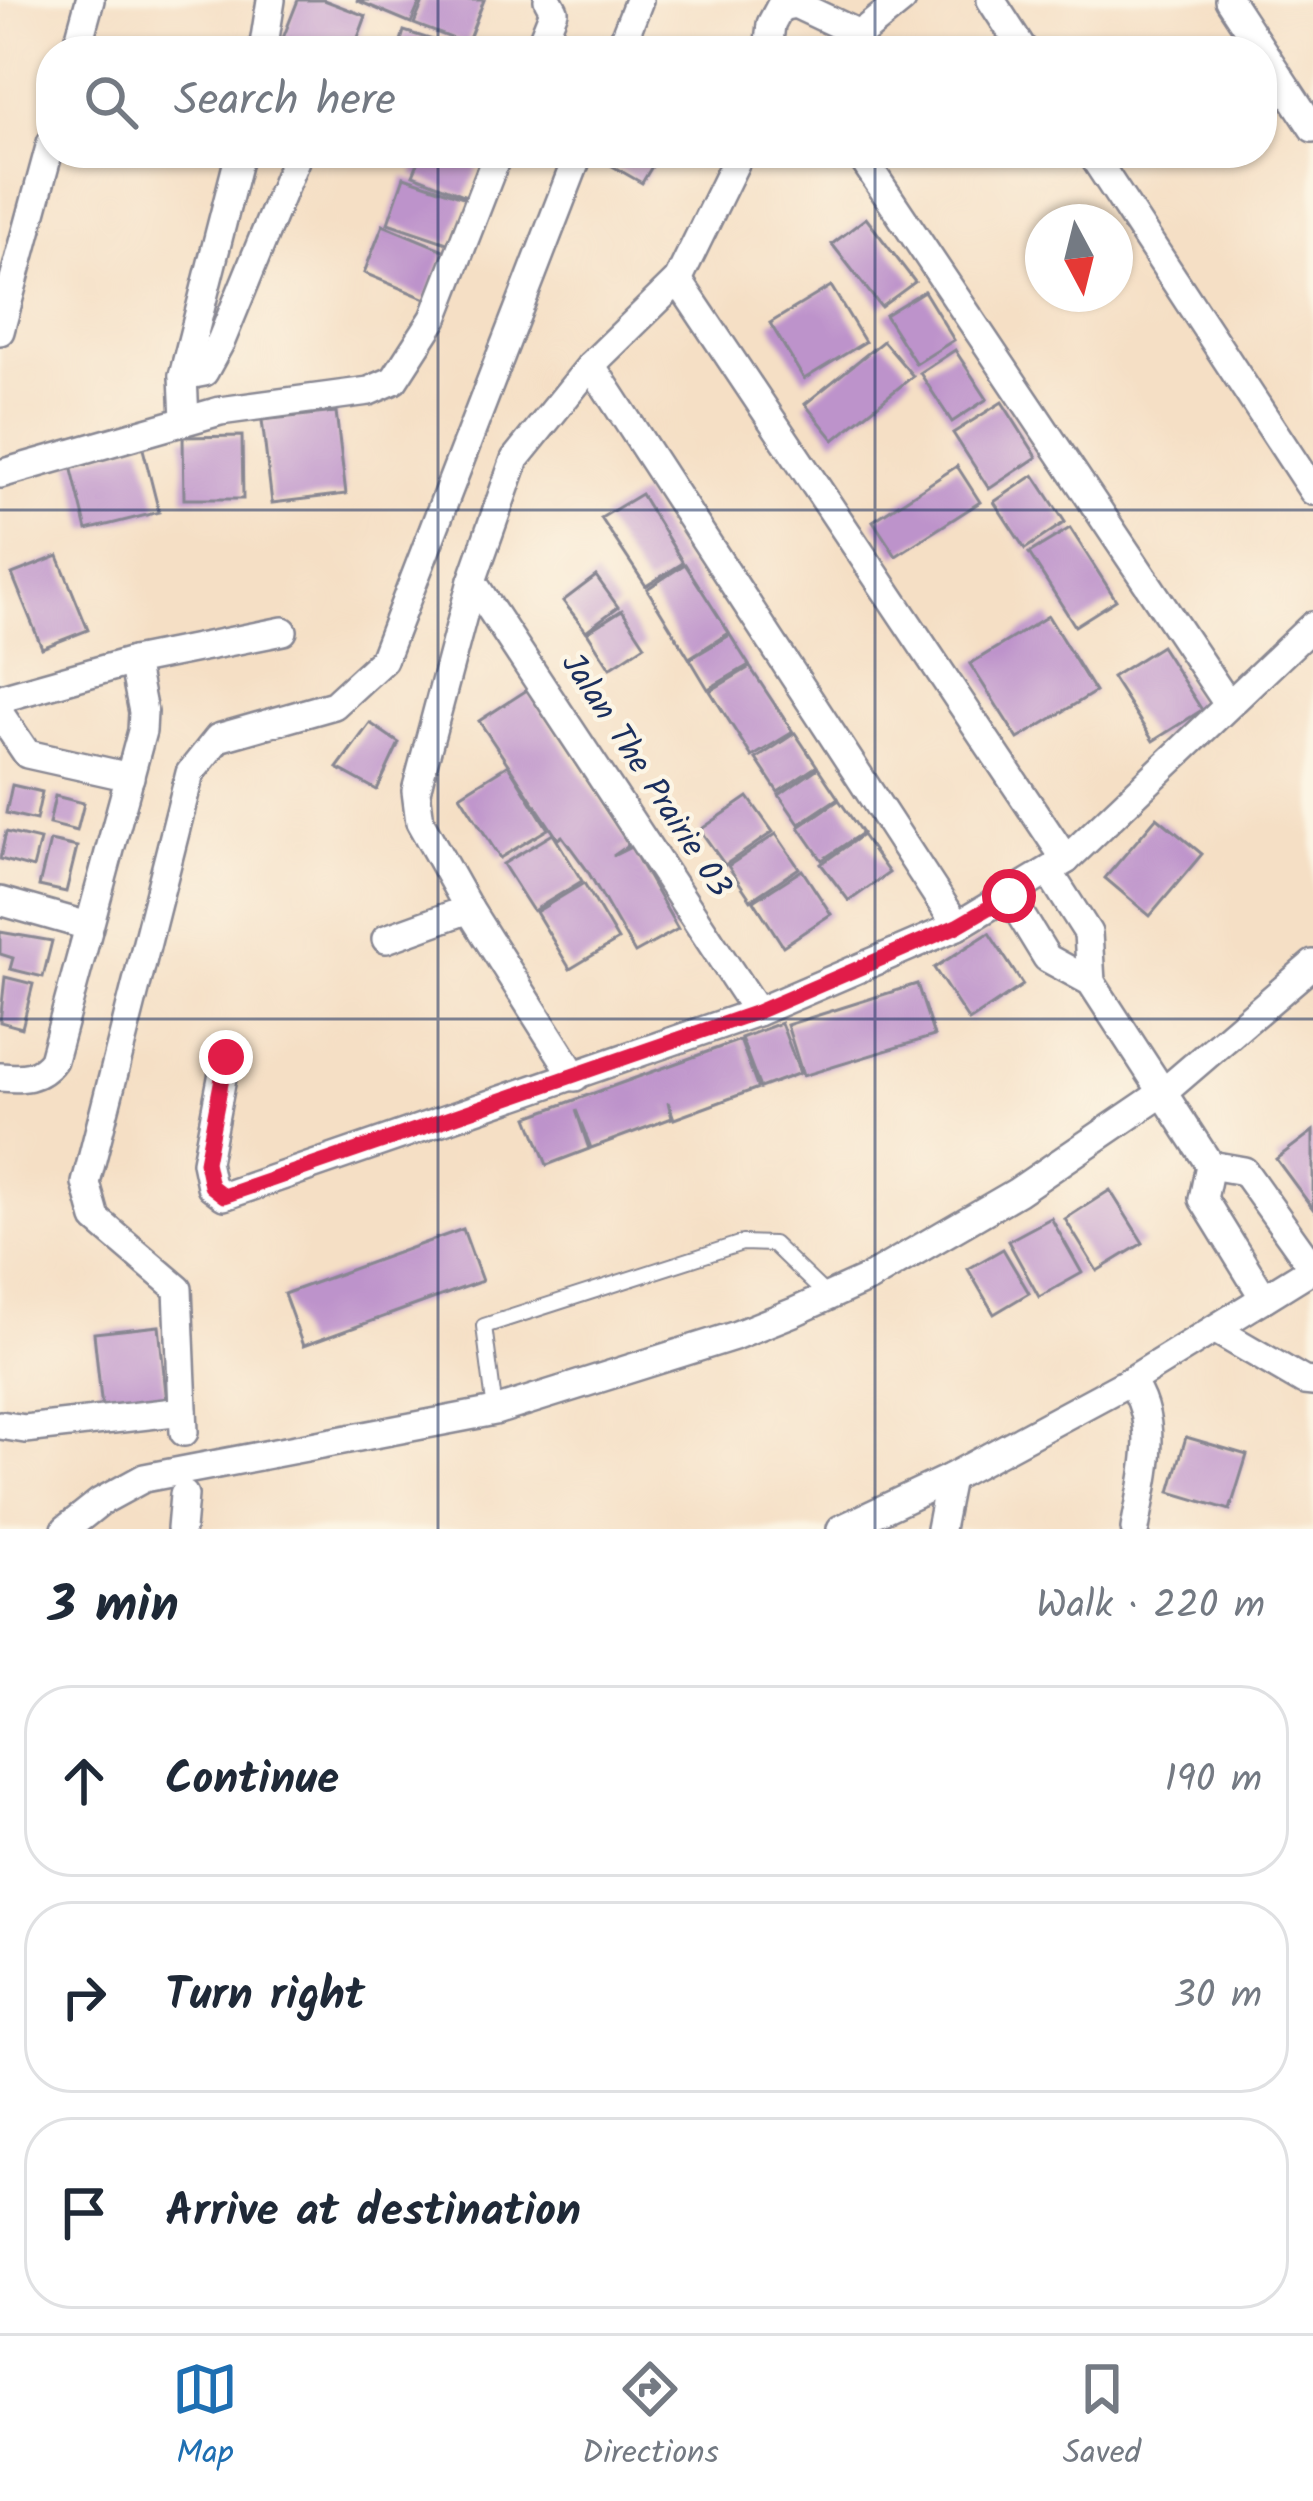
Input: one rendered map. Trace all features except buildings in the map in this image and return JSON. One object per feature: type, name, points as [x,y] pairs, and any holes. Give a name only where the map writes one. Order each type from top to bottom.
[{"type":"street","points":[[80,36],[90,0]]},
{"type":"street","points":[[265,36],[271,0]]},
{"type":"street","points":[[544,36],[554,11],[548,0]]},
{"type":"street","points":[[625,36],[639,0]]},
{"type":"street","points":[[857,36],[902,0]]},
{"type":"street","points":[[991,0],[1014,36]]},
{"type":"street","points":[[1229,0],[1253,36]]},
{"type":"street","points":[[770,36],[780,8],[795,4],[840,36]]},
{"type":"street","points":[[1277,73],[1313,128]]},
{"type":"street","points":[[0,331],[44,168]]},
{"type":"street","points":[[185,420],[183,376],[236,168]]},
{"type":"street","points":[[183,376],[204,372],[221,341],[292,168]]},
{"type":"street","points":[[0,473],[185,420],[369,391],[394,380],[434,318],[492,168]]},
{"type":"street","points":[[0,1425],[25,1429],[184,1422],[178,1289],[96,1219],[86,1183],[190,773],[218,738],[334,705],[382,660],[573,168]]},
{"type":"street","points":[[575,1076],[420,822],[416,790],[472,581],[515,459],[591,365],[678,280],[733,168]]},
{"type":"street","points":[[870,168],[1228,704]]},
{"type":"street","points":[[1101,168],[1313,491]]},
{"type":"street","points":[[678,280],[1058,866],[1088,933],[1091,982]]},
{"type":"street","points":[[591,365],[957,926]]},
{"type":"street","name":"Jalan The Prairie 03","points":[[472,581],[757,1012]]},
{"type":"street","points":[[226,1057],[206,1162],[211,1186],[224,1196],[757,1012],[957,926],[1058,866],[1313,625]]},
{"type":"street","points":[[130,777],[27,754],[0,710],[5,697],[133,661],[284,631]]},
{"type":"street","points":[[0,1077],[26,1078],[44,1072],[53,1060],[130,777],[143,712],[133,661]]},
{"type":"street","points":[[1009,896],[1047,958],[1091,982],[1165,1091],[1210,1166],[1203,1198],[1264,1298]]},
{"type":"street","points":[[0,902],[88,926]]},
{"type":"street","points":[[386,940],[470,909]]},
{"type":"street","points":[[66,1529],[100,1502],[144,1478],[495,1411],[734,1336],[828,1296],[950,1235],[1165,1091],[1313,964]]},
{"type":"street","points":[[841,1529],[950,1478],[1130,1381],[1313,1268],[1244,1172],[1210,1166]]},
{"type":"street","points":[[1216,1330],[1313,1382]]},
{"type":"street","points":[[1130,1381],[1142,1400],[1149,1436],[1136,1529]]},
{"type":"street","points":[[940,1529],[950,1478]]},
{"type":"street","points":[[182,1529],[184,1495]]},
{"type":"lane","points":[[495,1411],[484,1326],[742,1243],[773,1244],[828,1296]]},
{"type":"route","points":[[226,1057],[206,1162],[211,1186],[224,1196],[757,1012],[957,926],[1009,896]]}]
